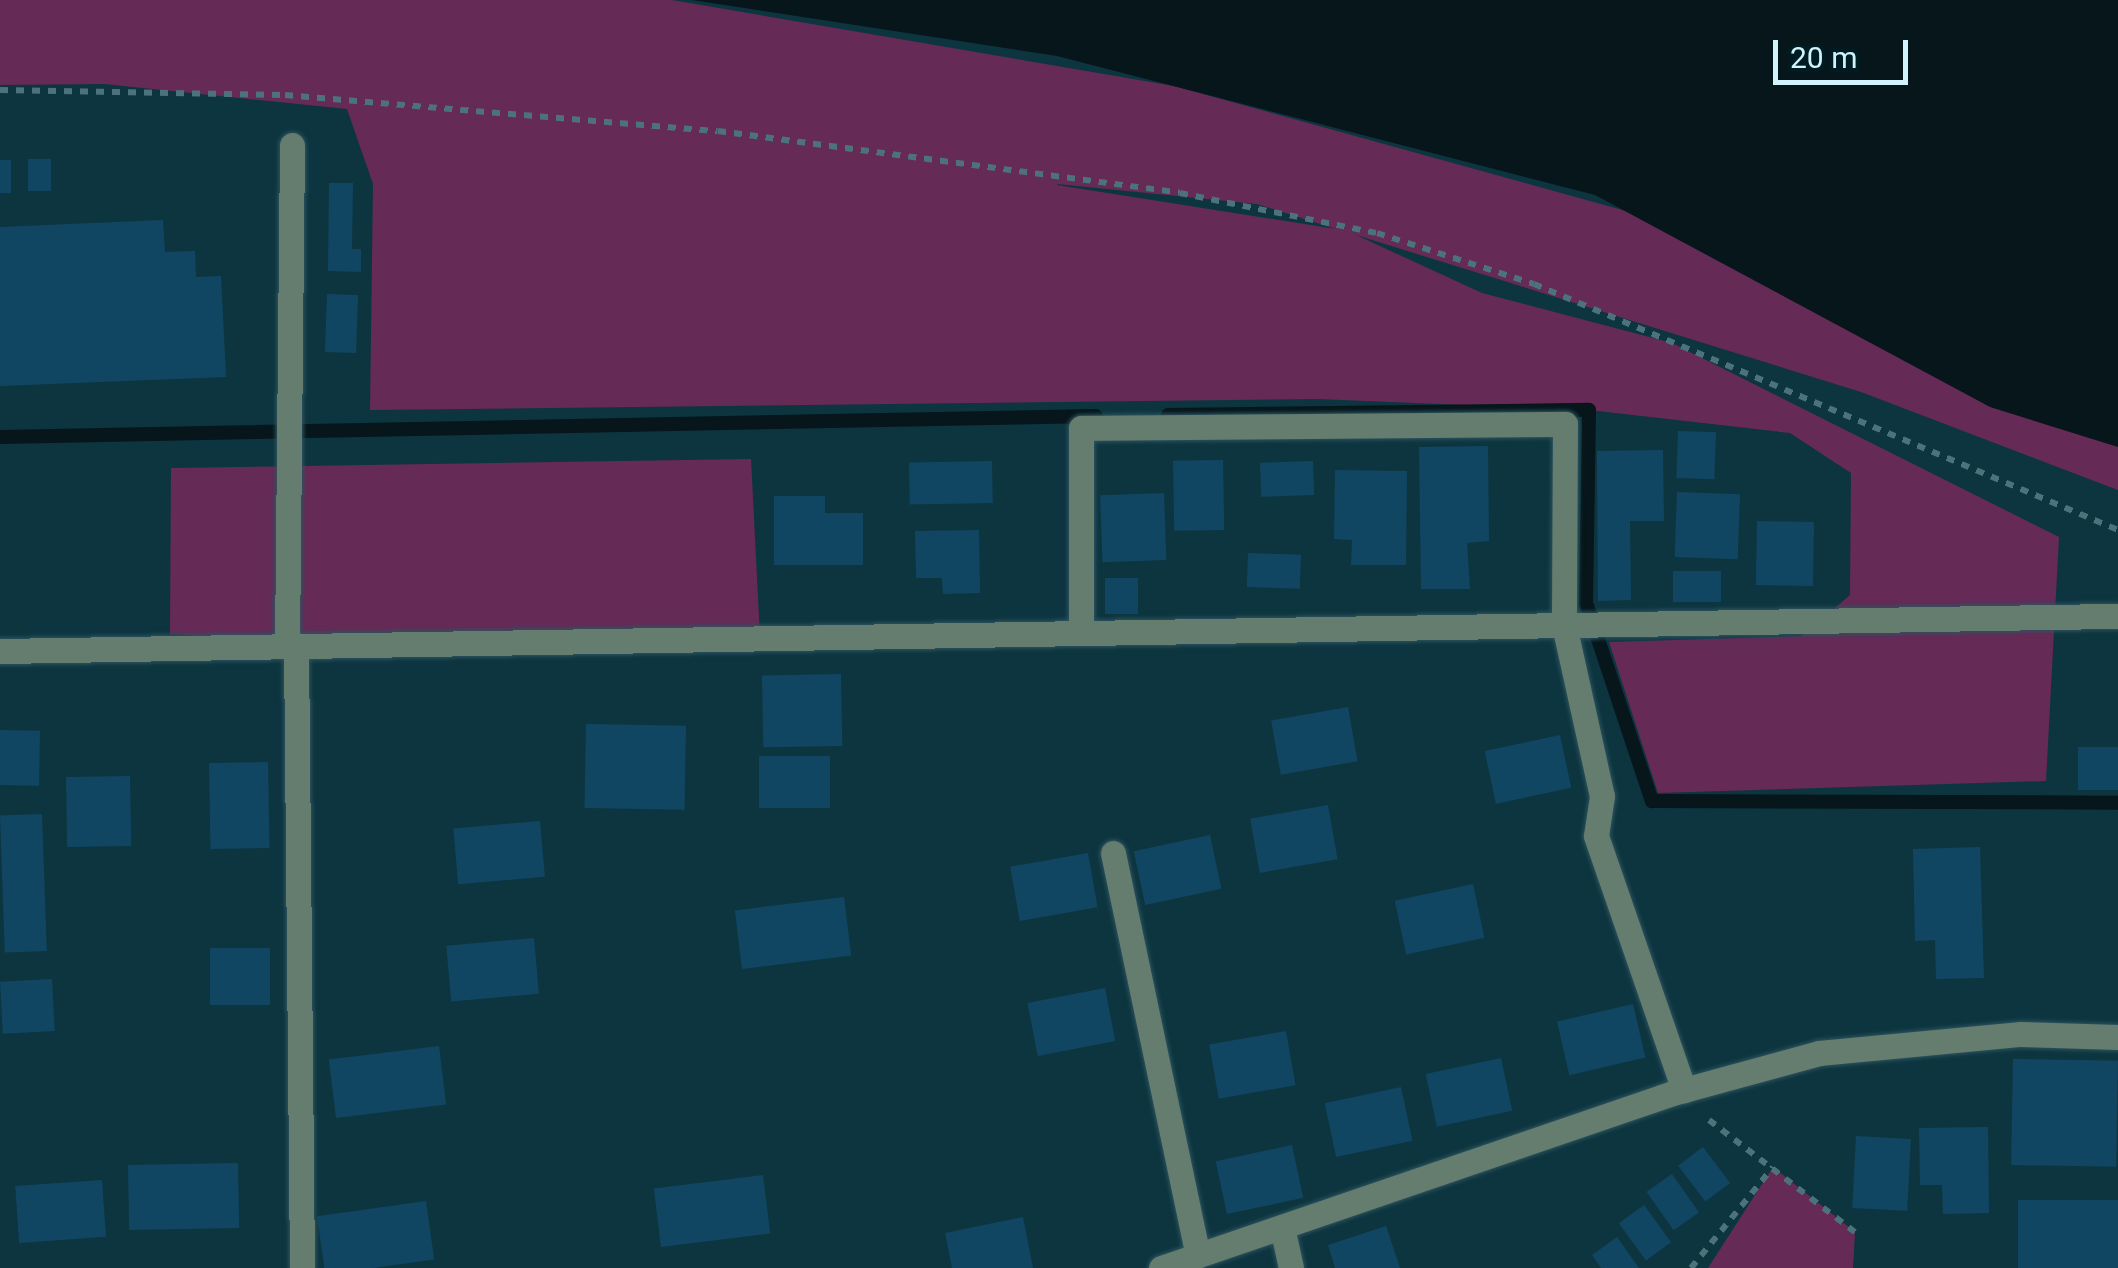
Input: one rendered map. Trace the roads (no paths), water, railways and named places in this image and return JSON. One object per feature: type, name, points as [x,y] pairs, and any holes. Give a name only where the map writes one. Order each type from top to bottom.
[{"type":"street","points":[[292,145],[292,646],[302,1268]]},
{"type":"street","points":[[1081,633],[1081,428],[1565,424],[1564,625],[1602,796],[1596,836],[1678,1092]]},
{"type":"street","points":[[0,651],[2118,616]]},
{"type":"street","points":[[1114,852],[1198,1255]]},
{"type":"street","points":[[1161,1268],[1678,1092],[1819,1053],[2020,1034],[2118,1037]]},
{"type":"street","points":[[1282,1227],[1291,1268]]},
{"type":"waterway","points":[[1168,415],[1589,410],[1586,603],[1652,801],[2118,803]]},
{"type":"waterway","points":[[0,437],[1096,416]]}]
